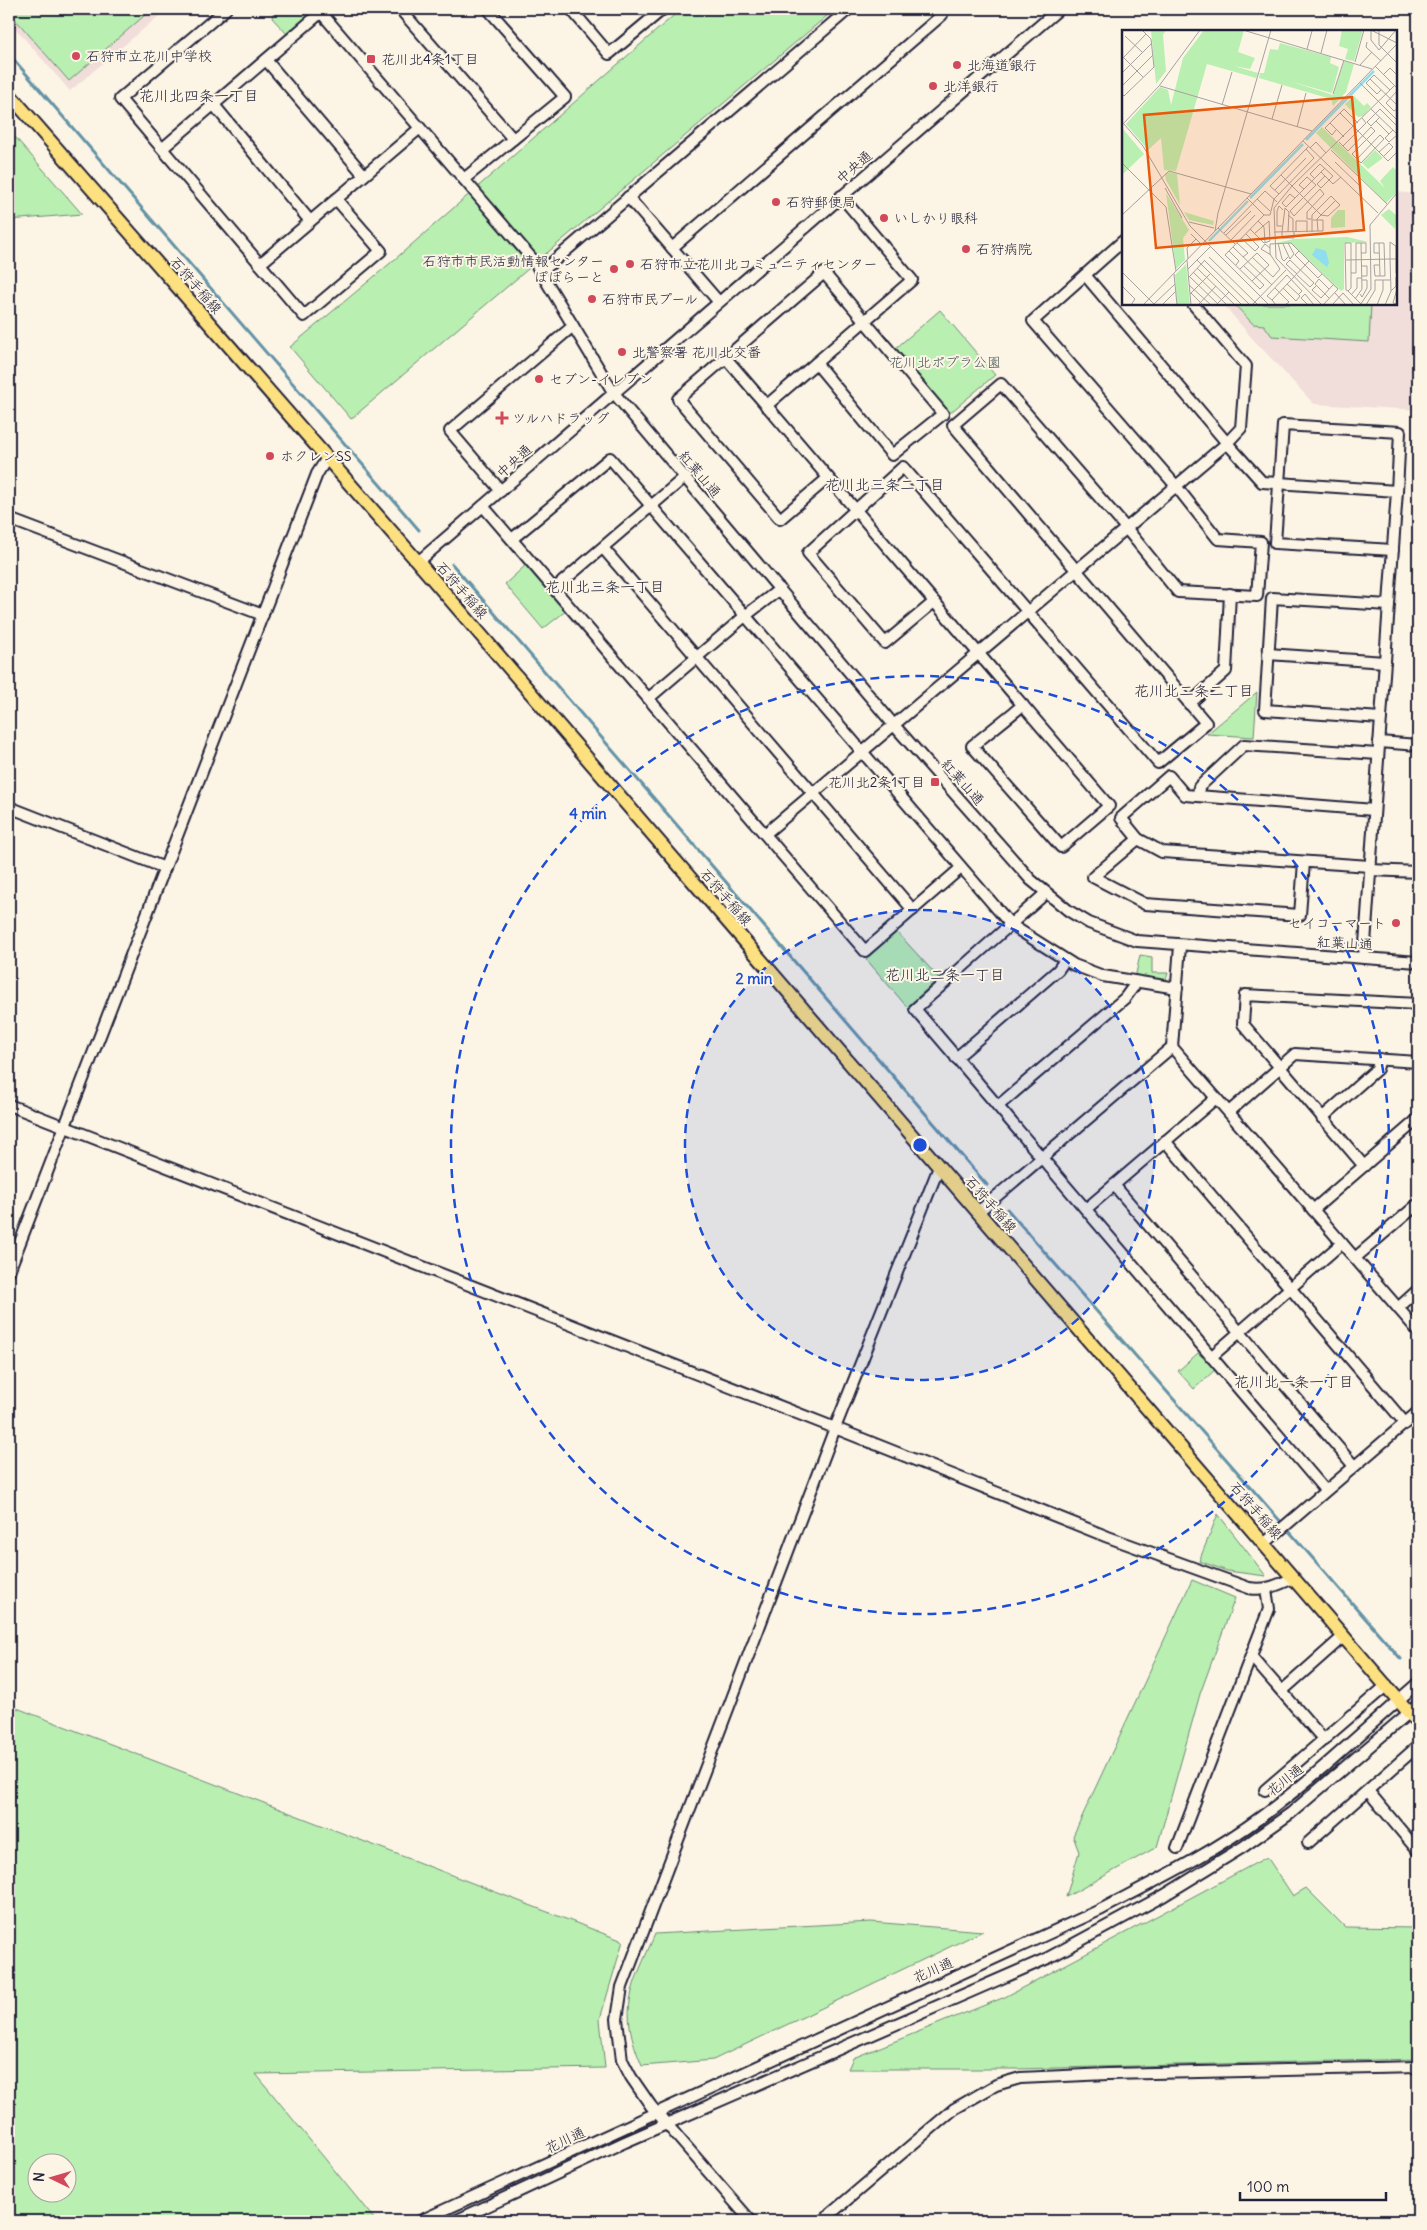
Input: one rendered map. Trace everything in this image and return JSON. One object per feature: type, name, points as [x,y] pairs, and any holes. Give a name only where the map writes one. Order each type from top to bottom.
[{"type":"main road","name":"石狩手稲線","points":[[9,94],[418,562],[1265,1543],[1293,1578],[1399,1699],[1414,1709],[1418,1723]]},
{"type":"street","points":[[226,9],[120,99],[304,316],[381,251],[336,199]]},
{"type":"street","points":[[400,9],[514,139]]},
{"type":"street","points":[[464,179],[565,97],[488,9]]},
{"type":"street","points":[[571,9],[609,54],[661,9]]},
{"type":"street","points":[[541,272],[849,9]]},
{"type":"street","name":"中央通","points":[[418,562],[718,301],[1059,9]]},
{"type":"street","points":[[163,148],[321,10]]},
{"type":"street","name":"紅葉山通","points":[[321,10],[534,261],[613,392],[893,724],[1019,867],[1046,893],[1069,911],[1110,932],[1137,941],[1180,946],[1418,962]]},
{"type":"street","points":[[672,248],[942,15]]},
{"type":"street","points":[[266,60],[364,175]]},
{"type":"street","points":[[214,105],[310,220]]},
{"type":"street","points":[[260,264],[420,128]]},
{"type":"street","points":[[766,406],[912,280],[841,196]]},
{"type":"street","points":[[628,197],[718,301]]},
{"type":"street","points":[[934,602],[885,643],[808,553],[903,467],[1158,763],[1206,723],[953,426],[1001,384],[1126,528],[1178,592],[1257,596],[1261,542],[1218,539],[1176,486],[1033,321],[1122,243]]},
{"type":"street","points":[[816,363],[892,455],[943,414],[824,273],[678,399],[780,519],[828,478]]},
{"type":"street","points":[[1085,276],[1262,482],[1397,491]]},
{"type":"street","points":[[765,834],[1227,443],[1241,428],[1246,366],[1193,305]]},
{"type":"street","points":[[501,491],[450,430],[573,326]]},
{"type":"street","points":[[725,357],[1110,806],[1061,847],[972,746],[1023,705]]},
{"type":"street","points":[[1364,958],[1393,550],[1400,432],[1283,426],[1275,543],[1393,550]]},
{"type":"street","points":[[9,1271],[317,474],[328,458]]},
{"type":"street","points":[[512,539],[610,458],[1011,925],[1065,960],[1103,976],[1136,983],[1177,988]]},
{"type":"street","points":[[554,589],[685,477]]},
{"type":"street","points":[[483,506],[865,951],[961,868]]},
{"type":"street","points":[[9,519],[263,615]]},
{"type":"street","points":[[603,548],[913,910]]},
{"type":"street","points":[[648,698],[780,589]]},
{"type":"street","points":[[1189,704],[1226,671],[1230,594]]},
{"type":"street","points":[[1381,718],[1265,710],[1268,654],[1272,598],[1389,605]]},
{"type":"street","points":[[1268,654],[1385,662]]},
{"type":"street","points":[[1379,742],[1418,745]]},
{"type":"street","points":[[1198,796],[1199,787],[1244,745],[1378,754]]},
{"type":"street","points":[[1374,810],[1185,795],[1169,776],[1121,818],[1138,839],[1162,852],[1418,872]]},
{"type":"street","points":[[9,807],[165,868]]},
{"type":"street","points":[[1138,839],[1093,877],[1145,904],[1300,915],[1304,862]]},
{"type":"street","points":[[1046,893],[915,1009],[1325,1490]]},
{"type":"street","points":[[978,1212],[1172,1047],[1180,946]]},
{"type":"street","points":[[956,1058],[1058,970],[1065,960]]},
{"type":"street","points":[[998,1106],[1125,998],[1136,983]]},
{"type":"street","points":[[1364,1166],[1242,1024],[1245,995],[1418,1004]]},
{"type":"street","points":[[1172,1047],[1418,1331]]},
{"type":"street","points":[[1229,1112],[1295,1054],[1418,1062]]},
{"type":"street","points":[[1322,1118],[1377,1069],[1380,1060]]},
{"type":"street","points":[[1086,1210],[1216,1098]]},
{"type":"street","points":[[9,1105],[835,1428],[1108,1537],[1249,1588],[1266,1589],[1293,1578]]},
{"type":"street","points":[[1313,1210],[1418,1118]]},
{"type":"street","points":[[1165,1141],[1405,1423]]},
{"type":"street","points":[[751,2221],[656,2112],[622,2060],[617,2019],[622,1987],[629,1964],[835,1428],[940,1167]]},
{"type":"street","points":[[1114,1185],[1241,1331],[1354,1466]]},
{"type":"street","points":[[1355,1258],[1418,1204]]},
{"type":"street","points":[[1211,1356],[1342,1243]]},
{"type":"street","points":[[1398,1308],[1418,1290]]},
{"type":"street","points":[[1265,1543],[1418,1412]]},
{"type":"street","points":[[1178,1848],[1269,1609],[1266,1589]]},
{"type":"street","points":[[1282,1691],[1344,1636]]},
{"type":"street","points":[[1251,1656],[1324,1740]]},
{"type":"street","name":"花川通","points":[[420,2221],[1100,1910],[1174,1872],[1261,1817],[1310,1778],[1418,1683]]},
{"type":"street","points":[[1265,1790],[1387,1685]]},
{"type":"street","name":"花川通","points":[[455,2221],[667,2124],[1048,1958],[1163,1896],[1243,1847],[1291,1813],[1414,1709]]},
{"type":"street","points":[[1308,1842],[1418,1746]]},
{"type":"street","points":[[1368,1790],[1418,1851]]},
{"type":"street","points":[[1410,1841],[1418,1833]]},
{"type":"street","points":[[822,2221],[954,2109],[996,2085],[1020,2078],[1108,2074],[1418,2067]]},
{"type":"shaded area","name":"石狩市立花川中学校","points":[[9,9],[167,9],[70,91],[9,21]]},
{"type":"shaded area","points":[[1397,192],[1418,194],[1418,410],[1314,404],[1224,305],[1397,305]]},
{"type":"green space","name":"石狩市立花川中学校","points":[[9,9],[152,9],[69,81],[9,12]]},
{"type":"green space","points":[[274,9],[305,9],[308,16],[288,35],[272,18]]},
{"type":"green space","points":[[681,9],[835,9],[351,419],[290,347],[394,260]]},
{"type":"green space","points":[[9,130],[82,214],[9,220]]},
{"type":"green space","points":[[1235,305],[1371,305],[1369,342],[1272,336],[1264,325],[1253,324]]},
{"type":"green space","name":"花川北ポプラ公園","points":[[940,310],[995,375],[950,413],[896,348]]},
{"type":"green space","points":[[527,564],[567,610],[543,629],[505,584]]},
{"type":"green space","points":[[1257,692],[1254,737],[1207,734]]},
{"type":"green space","points":[[897,932],[939,978],[907,1007],[866,959]]},
{"type":"green space","points":[[1140,955],[1152,957],[1152,973],[1168,973],[1165,983],[1135,978]]},
{"type":"green space","points":[[1198,1353],[1202,1357],[1204,1356],[1216,1369],[1194,1389],[1178,1371]]},
{"type":"green space","points":[[1218,1514],[1266,1576],[1227,1571],[1199,1561]]},
{"type":"green space","points":[[1192,1580],[1235,1598],[1200,1694],[1157,1847],[1066,1897],[1079,1852],[1073,1836]]},
{"type":"green space","points":[[9,1705],[623,1941],[600,2019],[605,2068],[256,2074],[375,2220],[9,2221]]},
{"type":"green space","points":[[1267,1857],[1293,1896],[1306,1888],[1345,1927],[1418,1928],[1418,2059],[1016,2069],[848,2069],[853,2058],[1005,1997]]},
{"type":"green space","points":[[871,1922],[983,1931],[713,2060],[642,2066],[634,2046],[630,2028],[630,1998],[655,1934]]},
{"type":"waterway","points":[[9,54],[419,530]]},
{"type":"waterway","points":[[452,564],[987,1185]]},
{"type":"waterway","points":[[1007,1209],[1401,1659]]},
{"type":"place","name":"石狩市立花川中学校","points":[[76,56]]},
{"type":"place","name":"花川北4条1丁目","points":[[371,59]]},
{"type":"place","name":"北海道銀行","points":[[957,65]]},
{"type":"place","name":"北洋銀行","points":[[933,86]]},
{"type":"place","name":"石狩郵便局","points":[[776,202]]},
{"type":"place","name":"いしかり眼科","points":[[884,218]]},
{"type":"place","name":"石狩病院","points":[[966,249]]},
{"type":"place","name":"石狩市立花川北コミュニティセンター","points":[[630,264]]},
{"type":"place","name":"石狩市市民活動情報センター ぽぽらーと","points":[[614,269]]},
{"type":"place","name":"石狩市民プール","points":[[592,299]]},
{"type":"place","name":"北警察署 花川北交番","points":[[622,352]]},
{"type":"place","name":"セブン-イレブン","points":[[539,379]]},
{"type":"place","name":"ツルハドラッグ","points":[[502,418]]},
{"type":"place","name":"ホクレンSS","points":[[270,456]]},
{"type":"place","name":"花川北2条1丁目","points":[[935,782]]},
{"type":"place","name":"セイコーマート","points":[[1396,923]]},
{"type":"district","name":"花川北四条一丁目","points":[[199,96]]},
{"type":"district","name":"花川北三条二丁目","points":[[885,485]]},
{"type":"district","name":"花川北三条一丁目","points":[[605,587]]},
{"type":"district","name":"花川北二条二丁目","points":[[1194,691]]},
{"type":"district","name":"花川北二条一丁目","points":[[945,975]]},
{"type":"district","name":"花川北一条一丁目","points":[[1294,1382]]}]
